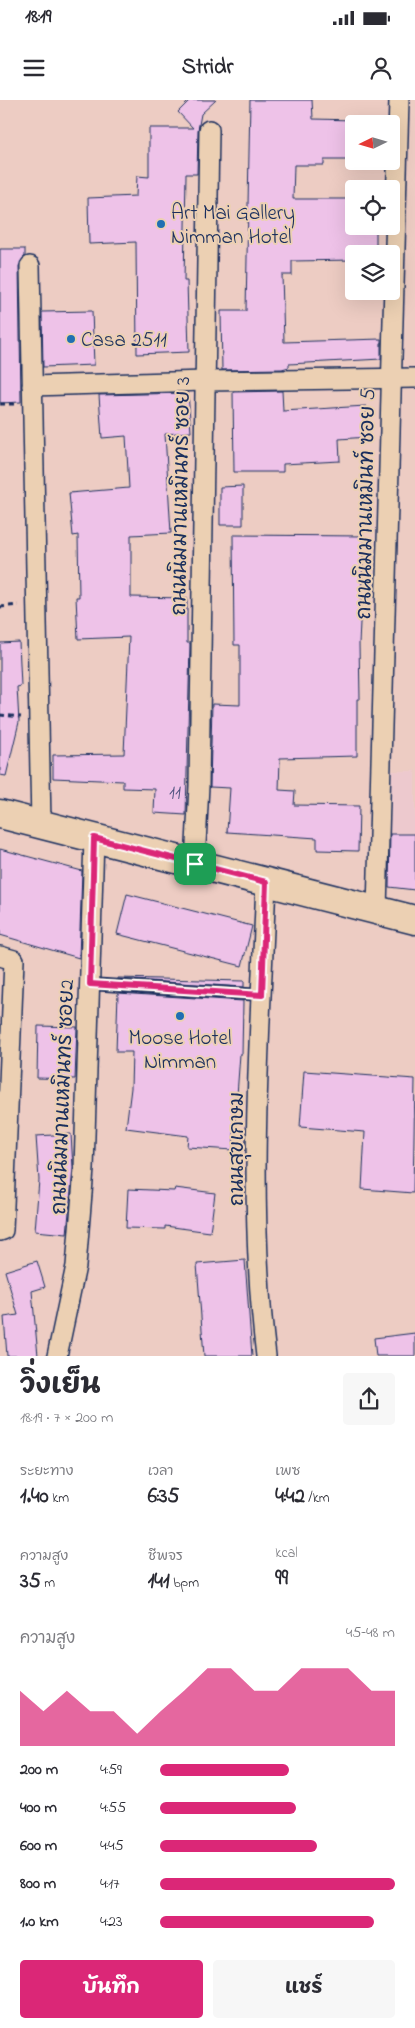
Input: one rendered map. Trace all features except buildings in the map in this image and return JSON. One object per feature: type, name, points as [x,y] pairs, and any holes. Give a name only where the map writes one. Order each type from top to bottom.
[{"type":"main road","points":[[0,814],[415,920]]},
{"type":"street","name":"ถนนนิมมานเหมินท์ ซอย 5","points":[[377,910],[399,100]]},
{"type":"street","name":"ถนนนิมมานเหมินทร์ ซอย 3","points":[[195,864],[199,786],[209,130]]},
{"type":"street","points":[[30,266],[41,824]]},
{"type":"street","points":[[32,386],[415,378]]},
{"type":"street","name":"ถนนนิมมานเหมินทร์ ซอย2","points":[[57,1356],[76,1266],[84,1169],[94,838]]},
{"type":"street","name":"ถนนสุขเกษม","points":[[266,882],[256,1144],[259,1295],[266,1356]]},
{"type":"street","points":[[0,956],[14,960],[3,1230],[0,1231]]},
{"type":"lane","points":[[90,984],[262,995]]},
{"type":"shaded area","points":[[392,771],[415,771],[415,890],[389,887]]},
{"type":"place","name":"Art Mai Gallery Nimman Hotel","points":[[161,224]]},
{"type":"place","name":"Casa 2511","points":[[71,339]]},
{"type":"place","name":"Moose Hotel Nimman","points":[[180,1016]]},
{"type":"route","points":[[94,838],[195,864],[266,882],[262,995],[90,984],[94,838]]}]
